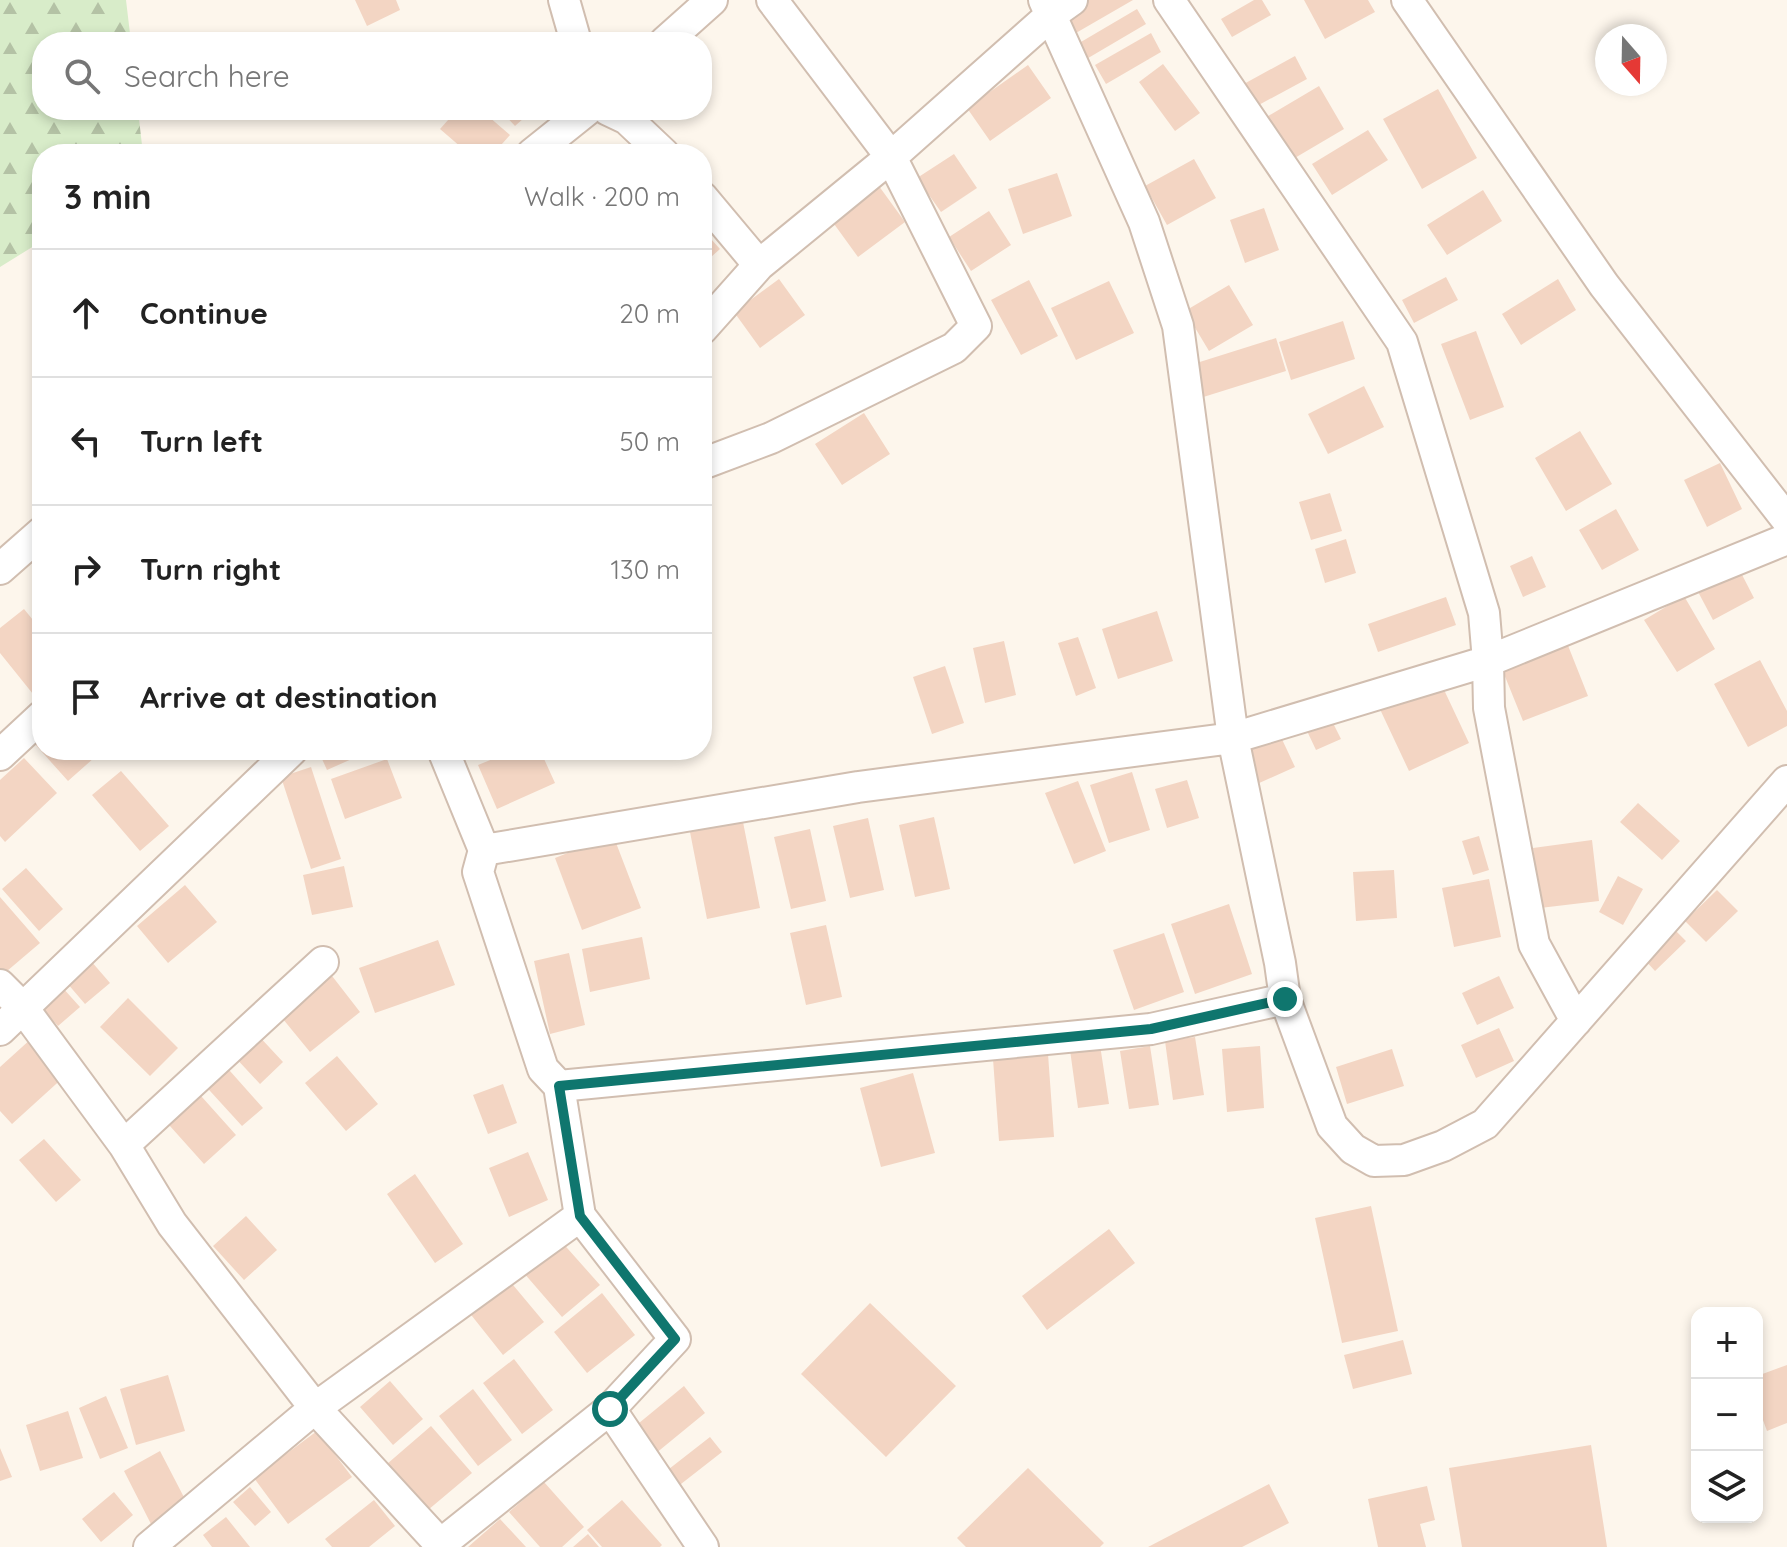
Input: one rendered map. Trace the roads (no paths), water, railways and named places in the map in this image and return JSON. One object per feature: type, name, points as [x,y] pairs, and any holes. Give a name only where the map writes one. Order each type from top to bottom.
[{"type":"street","points":[[564,0],[573,32]]},
{"type":"street","points":[[676,32],[712,0]]},
{"type":"street","points":[[712,460],[771,438],[954,348],[976,326],[891,157],[772,0]]},
{"type":"street","points":[[1169,0],[1402,342],[1484,613],[1489,708],[1534,944],[1576,1021]]},
{"type":"street","points":[[1407,0],[1604,285],[1787,520]]},
{"type":"street","points":[[712,318],[759,265],[891,157],[1056,5],[1144,222],[1178,326],[1233,738],[1285,999],[1332,1126],[1353,1149],[1374,1161],[1404,1160],[1443,1146],[1485,1124],[1787,781]]},
{"type":"street","points":[[544,144],[574,120]]},
{"type":"street","points":[[628,120],[653,144]]},
{"type":"street","points":[[712,209],[759,265]]},
{"type":"street","points":[[484,850],[858,787],[1233,738],[1488,661],[1787,539]]},
{"type":"street","points":[[0,569],[32,541]]},
{"type":"street","points":[[0,755],[32,725]]},
{"type":"street","points":[[0,1030],[282,760]]},
{"type":"street","points":[[0,985],[23,1008],[124,1145],[172,1224],[315,1408],[439,1546],[610,1409],[675,1339],[580,1216],[559,1086],[543,1069],[478,872],[484,850],[447,760]]},
{"type":"street","points":[[124,1145],[323,962]]},
{"type":"street","points":[[559,1086],[1151,1029],[1285,999]]},
{"type":"street","points":[[149,1547],[315,1408],[580,1216]]},
{"type":"street","points":[[610,1409],[703,1547]]}]
